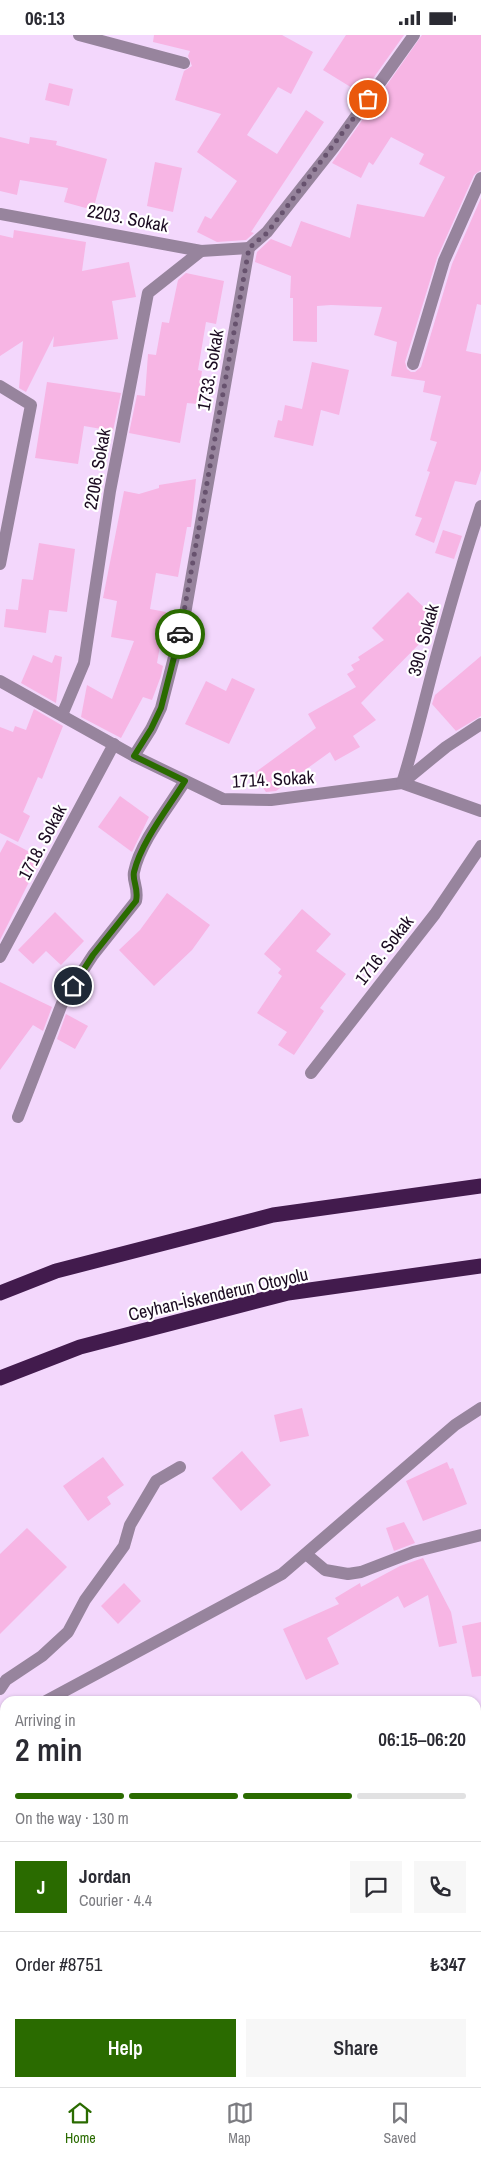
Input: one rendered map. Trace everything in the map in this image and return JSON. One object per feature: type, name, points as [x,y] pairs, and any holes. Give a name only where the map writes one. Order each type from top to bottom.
[{"type":"highway","points":[[0,1293],[56,1271],[273,1215],[481,1186]]},
{"type":"highway","name":"Ceyhan-İskenderun Otoyolu","points":[[0,1378],[80,1347],[288,1293],[481,1266]]},
{"type":"street","points":[[79,35],[184,63]]},
{"type":"street","points":[[249,248],[267,233],[334,147],[414,35]]},
{"type":"street","points":[[413,364],[444,261],[481,179]]},
{"type":"street","name":"2203. Sokak","points":[[0,214],[201,251],[249,248]]},
{"type":"street","name":"1733. Sokak","points":[[134,756],[151,729],[161,708],[185,613],[249,248]]},
{"type":"street","name":"2206. Sokak","points":[[62,715],[84,663],[107,509],[148,293],[201,251]]},
{"type":"street","points":[[0,387],[31,405],[0,564]]},
{"type":"street","name":"390. Sokak","points":[[402,783],[417,737],[435,661],[465,555],[481,506]]},
{"type":"street","name":"1714. Sokak","points":[[0,681],[134,756],[222,799],[271,800],[402,783],[481,811]]},
{"type":"street","points":[[402,783],[446,747],[481,724]]},
{"type":"street","name":"1718. Sokak","points":[[0,957],[114,744]]},
{"type":"street","points":[[18,1117],[62,1001],[93,955],[136,901],[138,891],[133,874],[141,852],[185,781]]},
{"type":"street","name":"1716. Sokak","points":[[311,1073],[435,914],[481,846]]},
{"type":"street","points":[[55,1696],[274,1579],[306,1554],[455,1425],[481,1408]]},
{"type":"street","points":[[0,1689],[6,1680],[42,1656],[68,1632],[85,1599],[124,1546],[130,1525],[156,1481],[180,1467]]},
{"type":"street","points":[[306,1554],[325,1570],[348,1574],[361,1572],[413,1552],[481,1535]]},
{"type":"building","points":[[154,35],[282,35],[313,52],[291,94],[278,87],[247,135],[277,154],[306,110],[324,122],[251,232],[254,233],[246,240],[217,242],[197,232],[205,216],[211,219],[237,181],[197,152],[221,114],[175,100],[184,71],[192,66],[188,56],[190,51],[153,42]]},
{"type":"building","points":[[346,35],[404,35],[362,94],[323,70]]},
{"type":"building","points":[[422,35],[481,35],[481,170],[474,175],[437,258],[405,362],[407,369],[411,372],[415,372],[421,367],[452,264],[481,198],[481,305],[477,304],[466,351],[481,354],[481,470],[476,485],[455,481],[434,543],[415,535],[422,518],[415,516],[430,472],[427,471],[437,442],[430,440],[441,396],[423,392],[425,381],[391,376],[397,342],[374,335],[382,307],[317,306],[317,342],[293,341],[293,298],[290,298],[291,276],[255,262],[257,252],[271,239],[291,247],[301,221],[350,238],[357,204],[424,217],[445,177],[419,164],[424,154],[391,137],[373,165],[369,162],[361,178],[332,163]]},
{"type":"building","points":[[49,83],[73,89],[69,106],[45,100]]},
{"type":"building","points":[[0,137],[29,144],[30,137],[57,141],[56,145],[107,159],[93,210],[64,202],[68,188],[20,180],[17,195],[0,191]]},
{"type":"building","points":[[155,162],[182,168],[173,212],[147,206]]},
{"type":"building","points":[[14,230],[86,242],[82,271],[129,262],[136,297],[112,301],[118,339],[53,347],[54,336],[26,392],[19,388],[23,341],[0,356],[0,235],[13,238]]},
{"type":"building","points":[[186,273],[224,281],[216,324],[206,322],[198,370],[202,371],[197,404],[187,403],[180,443],[129,433],[137,395],[145,396],[148,354],[156,355],[162,322],[169,323],[178,280]]},
{"type":"building","points":[[312,362],[349,370],[339,415],[321,410],[313,446],[274,437],[278,420],[282,421],[285,405],[302,409]]},
{"type":"building","points":[[47,382],[121,393],[113,431],[84,426],[78,464],[35,458]]},
{"type":"building","points":[[196,479],[191,527],[187,527],[178,577],[156,573],[150,609],[166,612],[157,663],[163,666],[161,676],[152,700],[143,697],[121,738],[81,717],[87,685],[112,699],[134,641],[111,637],[117,601],[103,598],[124,491],[139,494],[159,488],[159,485]]},
{"type":"building","points":[[443,530],[462,536],[454,559],[435,553]]},
{"type":"building","points":[[39,543],[75,549],[67,612],[49,610],[46,633],[4,627],[6,609],[18,610],[22,579],[33,580]]},
{"type":"building","points":[[408,592],[438,621],[436,627],[361,703],[376,720],[353,736],[360,747],[335,761],[330,752],[276,791],[266,792],[253,774],[316,728],[308,714],[356,687],[347,674],[354,670],[351,665],[360,660],[358,657],[384,640],[372,628]]},
{"type":"building","points":[[33,655],[52,663],[55,655],[62,657],[56,703],[21,683]]},
{"type":"building","points":[[481,656],[481,716],[456,731],[432,704],[435,695]]},
{"type":"building","points":[[232,678],[255,689],[229,744],[185,724],[206,681],[226,691]]},
{"type":"building","points":[[34,709],[63,726],[42,779],[38,777],[23,812],[30,816],[18,842],[0,833],[0,727],[13,732],[15,726],[26,730]]},
{"type":"building","points":[[120,796],[149,817],[132,852],[98,827]]},
{"type":"building","points":[[7,840],[41,858],[0,940],[0,853]]},
{"type":"building","points":[[167,893],[210,925],[192,950],[154,986],[119,950],[140,930]]},
{"type":"building","points":[[302,909],[331,934],[316,951],[346,974],[320,1008],[324,1011],[294,1055],[278,1045],[287,1032],[257,1013],[282,976],[278,973],[281,969],[264,954]]},
{"type":"building","points":[[55,912],[84,941],[61,965],[46,951],[33,964],[18,950]]},
{"type":"building","points":[[0,982],[52,1007],[43,1031],[33,1025],[0,1070]]},
{"type":"building","points":[[66,1014],[88,1026],[75,1049],[57,1039]]},
{"type":"building","points":[[302,1408],[309,1436],[280,1442],[274,1415]]},
{"type":"building","points":[[242,1451],[271,1485],[241,1511],[212,1478]]},
{"type":"building","points":[[103,1457],[124,1485],[107,1497],[111,1504],[88,1521],[63,1486]]},
{"type":"building","points":[[447,1462],[450,1469],[453,1468],[467,1504],[423,1521],[406,1481]]},
{"type":"building","points":[[404,1522],[415,1543],[394,1551],[386,1528]]},
{"type":"building","points":[[27,1528],[67,1567],[0,1634],[0,1554]]},
{"type":"building","points":[[423,1558],[451,1612],[457,1643],[439,1647],[428,1595],[404,1608],[398,1596],[327,1638],[339,1664],[306,1680],[283,1629],[339,1604],[335,1598],[360,1583],[361,1587],[400,1566]]},
{"type":"building","points":[[124,1583],[141,1601],[118,1624],[101,1606]]},
{"type":"building","points":[[481,1622],[481,1676],[472,1677],[462,1626]]},
{"type":"way so far","points":[[180,634],[249,248],[267,233],[334,147],[368,99]]},
{"type":"route","points":[[73,986],[93,955],[136,901],[138,891],[133,874],[141,852],[185,781],[134,756],[151,729],[161,708],[180,634]]}]
